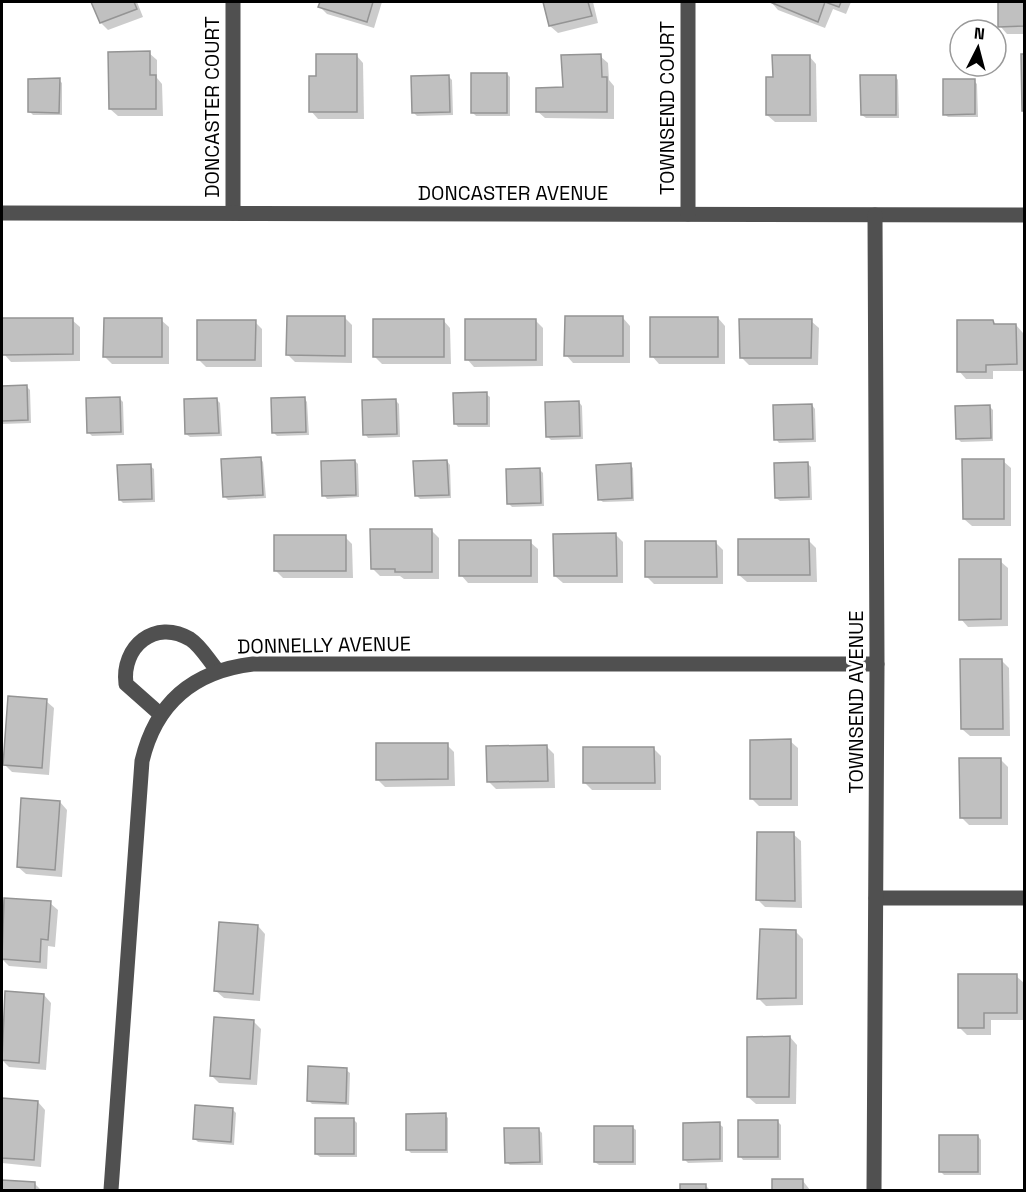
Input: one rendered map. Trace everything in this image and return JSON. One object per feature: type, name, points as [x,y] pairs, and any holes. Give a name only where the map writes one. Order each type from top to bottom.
[{"type":"street","name":"DONCASTER COURT","points":[[233,2],[233,213]]},
{"type":"street","name":"TOWNSEND COURT","points":[[688,2],[688,214]]},
{"type":"street","name":"DONCASTER AVENUE","points":[[2,213],[1024,215]]},
{"type":"street","name":"TOWNSEND AVENUE","points":[[874,1191],[877,664],[875,215]]},
{"type":"street","points":[[161,715],[126,684],[128,659],[139,641],[156,634],[183,637],[198,646],[218,671]]},
{"type":"street","name":"DONNELLY AVENUE","points":[[111,1191],[142,761],[147,743],[161,715],[182,691],[218,671],[253,664],[877,664]]},
{"type":"street","points":[[876,898],[1024,898]]},
{"type":"building","points":[[91,2],[134,2],[137,9],[100,23]]},
{"type":"building","points":[[320,2],[373,2],[367,22],[318,7]]},
{"type":"building","points":[[543,2],[588,2],[592,16],[549,26]]},
{"type":"building","points":[[770,2],[825,2],[818,22]]},
{"type":"building","points":[[825,2],[841,2],[839,7]]},
{"type":"building","points":[[998,2],[1024,2],[1024,26],[1008,27],[1008,18],[998,18]]},
{"type":"building","points":[[150,51],[150,75],[156,75],[156,109],[109,109],[108,52]]},
{"type":"building","points":[[316,54],[357,54],[357,112],[309,112],[309,76],[316,76]]},
{"type":"building","points":[[601,54],[602,77],[607,77],[607,112],[536,112],[536,88],[563,87],[561,55]]},
{"type":"building","points":[[1021,54],[1024,54],[1024,111],[1022,111]]},
{"type":"building","points":[[772,55],[810,55],[810,115],[766,115],[766,77],[773,77]]},
{"type":"building","points":[[471,73],[507,73],[507,113],[471,113]]},
{"type":"building","points":[[449,75],[450,112],[412,113],[411,76]]},
{"type":"building","points":[[860,75],[896,75],[896,115],[861,115]]},
{"type":"building","points":[[60,78],[59,113],[28,112],[28,79]]},
{"type":"building","points":[[943,79],[975,79],[975,114],[943,115]]},
{"type":"building","points":[[287,316],[345,316],[345,356],[286,355]]},
{"type":"building","points":[[565,316],[623,316],[623,356],[564,356]]},
{"type":"building","points":[[650,317],[718,317],[718,357],[650,357]]},
{"type":"building","points":[[2,318],[73,318],[73,354],[2,355]]},
{"type":"building","points":[[104,318],[162,318],[162,357],[103,357]]},
{"type":"building","points":[[373,319],[444,319],[444,357],[373,357]]},
{"type":"building","points":[[465,319],[536,319],[536,360],[465,360]]},
{"type":"building","points":[[739,319],[812,319],[811,358],[740,358]]},
{"type":"building","points":[[197,320],[256,320],[255,360],[197,360]]},
{"type":"building","points":[[957,320],[993,320],[994,324],[1016,324],[1017,364],[986,365],[986,372],[957,372]]},
{"type":"building","points":[[27,385],[28,420],[2,421],[2,386]]},
{"type":"building","points":[[487,392],[487,424],[454,424],[453,393]]},
{"type":"building","points":[[120,397],[121,432],[87,433],[86,398]]},
{"type":"building","points":[[305,397],[306,432],[272,433],[271,398]]},
{"type":"building","points":[[217,398],[219,433],[185,434],[184,399]]},
{"type":"building","points":[[396,399],[397,434],[363,435],[362,400]]},
{"type":"building","points":[[579,401],[580,436],[546,437],[545,402]]},
{"type":"building","points":[[812,404],[813,439],[774,440],[773,405]]},
{"type":"building","points":[[990,405],[991,438],[956,439],[955,406]]},
{"type":"building","points":[[261,457],[263,495],[223,497],[221,459]]},
{"type":"building","points":[[962,459],[1004,459],[1004,519],[963,519]]},
{"type":"building","points":[[355,460],[356,495],[322,496],[321,461]]},
{"type":"building","points":[[447,460],[449,495],[415,496],[413,461]]},
{"type":"building","points":[[808,462],[809,497],[775,498],[774,463]]},
{"type":"building","points":[[631,463],[632,498],[598,500],[596,465]]},
{"type":"building","points":[[151,464],[152,499],[119,500],[117,465]]},
{"type":"building","points":[[540,468],[541,503],[507,504],[506,469]]},
{"type":"building","points":[[370,529],[432,529],[432,572],[395,572],[395,569],[371,569]]},
{"type":"building","points":[[616,533],[617,576],[554,576],[553,534]]},
{"type":"building","points":[[274,535],[346,535],[346,571],[274,571]]},
{"type":"building","points":[[738,539],[809,539],[810,575],[738,575]]},
{"type":"building","points":[[459,540],[531,540],[531,576],[459,576]]},
{"type":"building","points":[[645,541],[716,541],[717,577],[645,577]]},
{"type":"building","points":[[959,559],[1001,559],[1001,619],[959,620]]},
{"type":"building","points":[[960,659],[1002,659],[1003,729],[961,729]]},
{"type":"building","points":[[8,696],[47,699],[42,768],[3,765]]},
{"type":"building","points":[[791,739],[791,799],[750,799],[750,740]]},
{"type":"building","points":[[376,743],[448,743],[448,779],[376,780]]},
{"type":"building","points":[[547,745],[548,781],[487,782],[486,746]]},
{"type":"building","points":[[583,747],[654,747],[655,783],[583,783]]},
{"type":"building","points":[[959,758],[1001,758],[1001,818],[960,818]]},
{"type":"building","points":[[21,798],[60,801],[55,870],[17,867]]},
{"type":"building","points":[[757,832],[794,832],[795,901],[756,900]]},
{"type":"building","points":[[4,898],[51,901],[48,940],[41,939],[40,962],[2,959]]},
{"type":"building","points":[[219,922],[258,925],[253,994],[214,991]]},
{"type":"building","points":[[760,929],[796,930],[796,998],[757,999]]},
{"type":"building","points":[[958,974],[1017,974],[1017,1013],[984,1013],[984,1028],[958,1028]]},
{"type":"building","points":[[5,991],[44,994],[39,1063],[2,1060]]},
{"type":"building","points":[[214,1017],[254,1020],[250,1079],[210,1076]]},
{"type":"building","points":[[790,1036],[789,1097],[747,1097],[747,1037]]},
{"type":"building","points":[[308,1066],[347,1068],[346,1103],[307,1101]]},
{"type":"building","points":[[2,1098],[38,1101],[34,1160],[2,1158]]},
{"type":"building","points":[[195,1105],[233,1108],[231,1142],[193,1139]]},
{"type":"building","points":[[446,1113],[446,1150],[406,1150],[406,1114]]},
{"type":"building","points":[[315,1118],[354,1118],[354,1154],[315,1154]]},
{"type":"building","points":[[738,1120],[778,1120],[778,1157],[738,1157]]},
{"type":"building","points":[[720,1122],[720,1159],[683,1160],[683,1123]]},
{"type":"building","points":[[594,1126],[633,1126],[633,1162],[594,1162]]},
{"type":"building","points":[[504,1128],[539,1128],[540,1162],[505,1163]]},
{"type":"building","points":[[939,1135],[978,1135],[978,1172],[939,1172]]},
{"type":"building","points":[[772,1179],[803,1179],[803,1190],[772,1190]]},
{"type":"building","points":[[2,1180],[35,1182],[35,1190],[2,1190]]},
{"type":"building","points":[[680,1184],[706,1184],[706,1190],[680,1190]]}]
